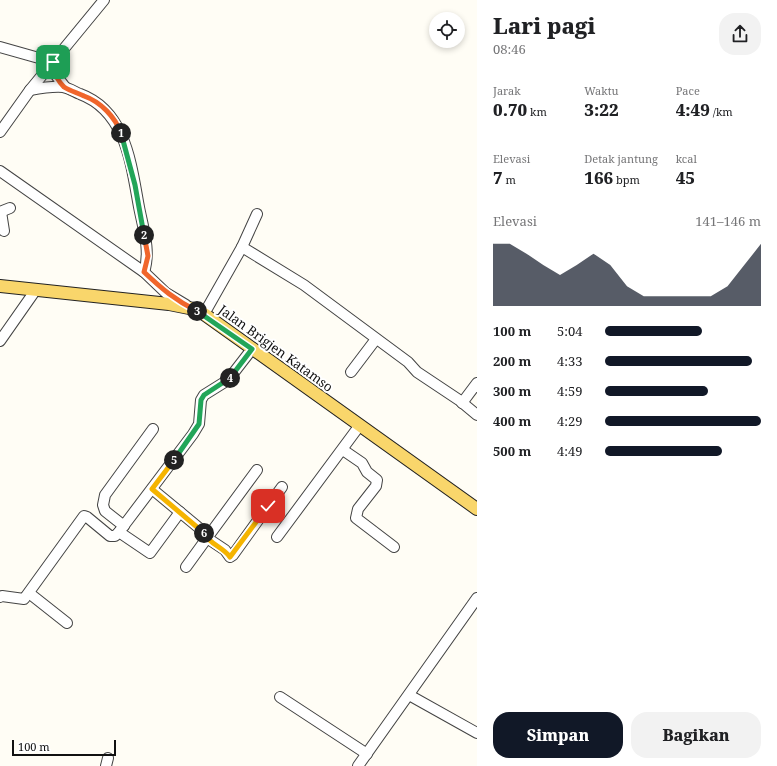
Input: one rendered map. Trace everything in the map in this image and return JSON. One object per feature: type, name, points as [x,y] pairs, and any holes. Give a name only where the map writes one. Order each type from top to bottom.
[{"type":"main road","points":[[0,286],[35,291],[169,304],[199,311]]},
{"type":"main road","name":"Jalan Brigjen Katamso","points":[[199,311],[477,509]]},
{"type":"street","points":[[0,132],[30,90],[104,0]]},
{"type":"street","points":[[0,47],[52,64]]},
{"type":"street","points":[[52,64],[55,74],[65,87]]},
{"type":"street","points":[[30,90],[49,87],[65,87],[87,96],[100,105],[112,117],[121,131],[135,185],[148,256],[144,272]]},
{"type":"street","name":"Jalan Brigjen Katamso","points":[[0,171],[144,272],[166,293],[180,303],[199,311]]},
{"type":"street","points":[[4,211],[4,231]]},
{"type":"street","points":[[199,311],[242,247],[257,214]]},
{"type":"street","points":[[242,247],[304,285],[408,362],[419,374],[462,402],[477,415]]},
{"type":"street","points":[[0,341],[35,291]]},
{"type":"street","points":[[351,372],[376,339]]},
{"type":"street","points":[[0,597],[2,596],[22,600],[29,593],[84,516],[87,516],[110,536],[115,536],[122,529],[196,429],[199,424],[201,400],[204,395],[228,380],[252,349]]},
{"type":"street","points":[[462,402],[477,383]]},
{"type":"street","points":[[277,537],[343,450],[360,425]]},
{"type":"street","points":[[153,429],[109,489],[104,500],[105,511],[122,529],[150,553],[180,512]]},
{"type":"street","points":[[343,450],[362,464],[367,472],[377,480],[376,486],[358,509],[356,518],[394,547]]},
{"type":"street","points":[[186,567],[257,470]]},
{"type":"street","points":[[152,489],[204,532],[207,538],[225,550],[230,557],[282,487]]},
{"type":"street","points":[[29,593],[68,623]]},
{"type":"street","points":[[358,766],[477,598]]},
{"type":"street","points":[[409,695],[477,733]]},
{"type":"street","points":[[280,697],[367,754]]},
{"type":"route","points":[[53,62],[52,65],[55,74],[60,82],[65,87],[87,96],[100,105],[108,112],[121,131],[135,185],[148,256],[148,262],[144,272],[166,293],[180,303],[204,314],[252,349],[228,380],[221,386],[208,391],[204,395],[201,400],[199,424],[152,489],[204,532],[207,538],[225,550],[230,557],[233,555],[268,506]]}]
